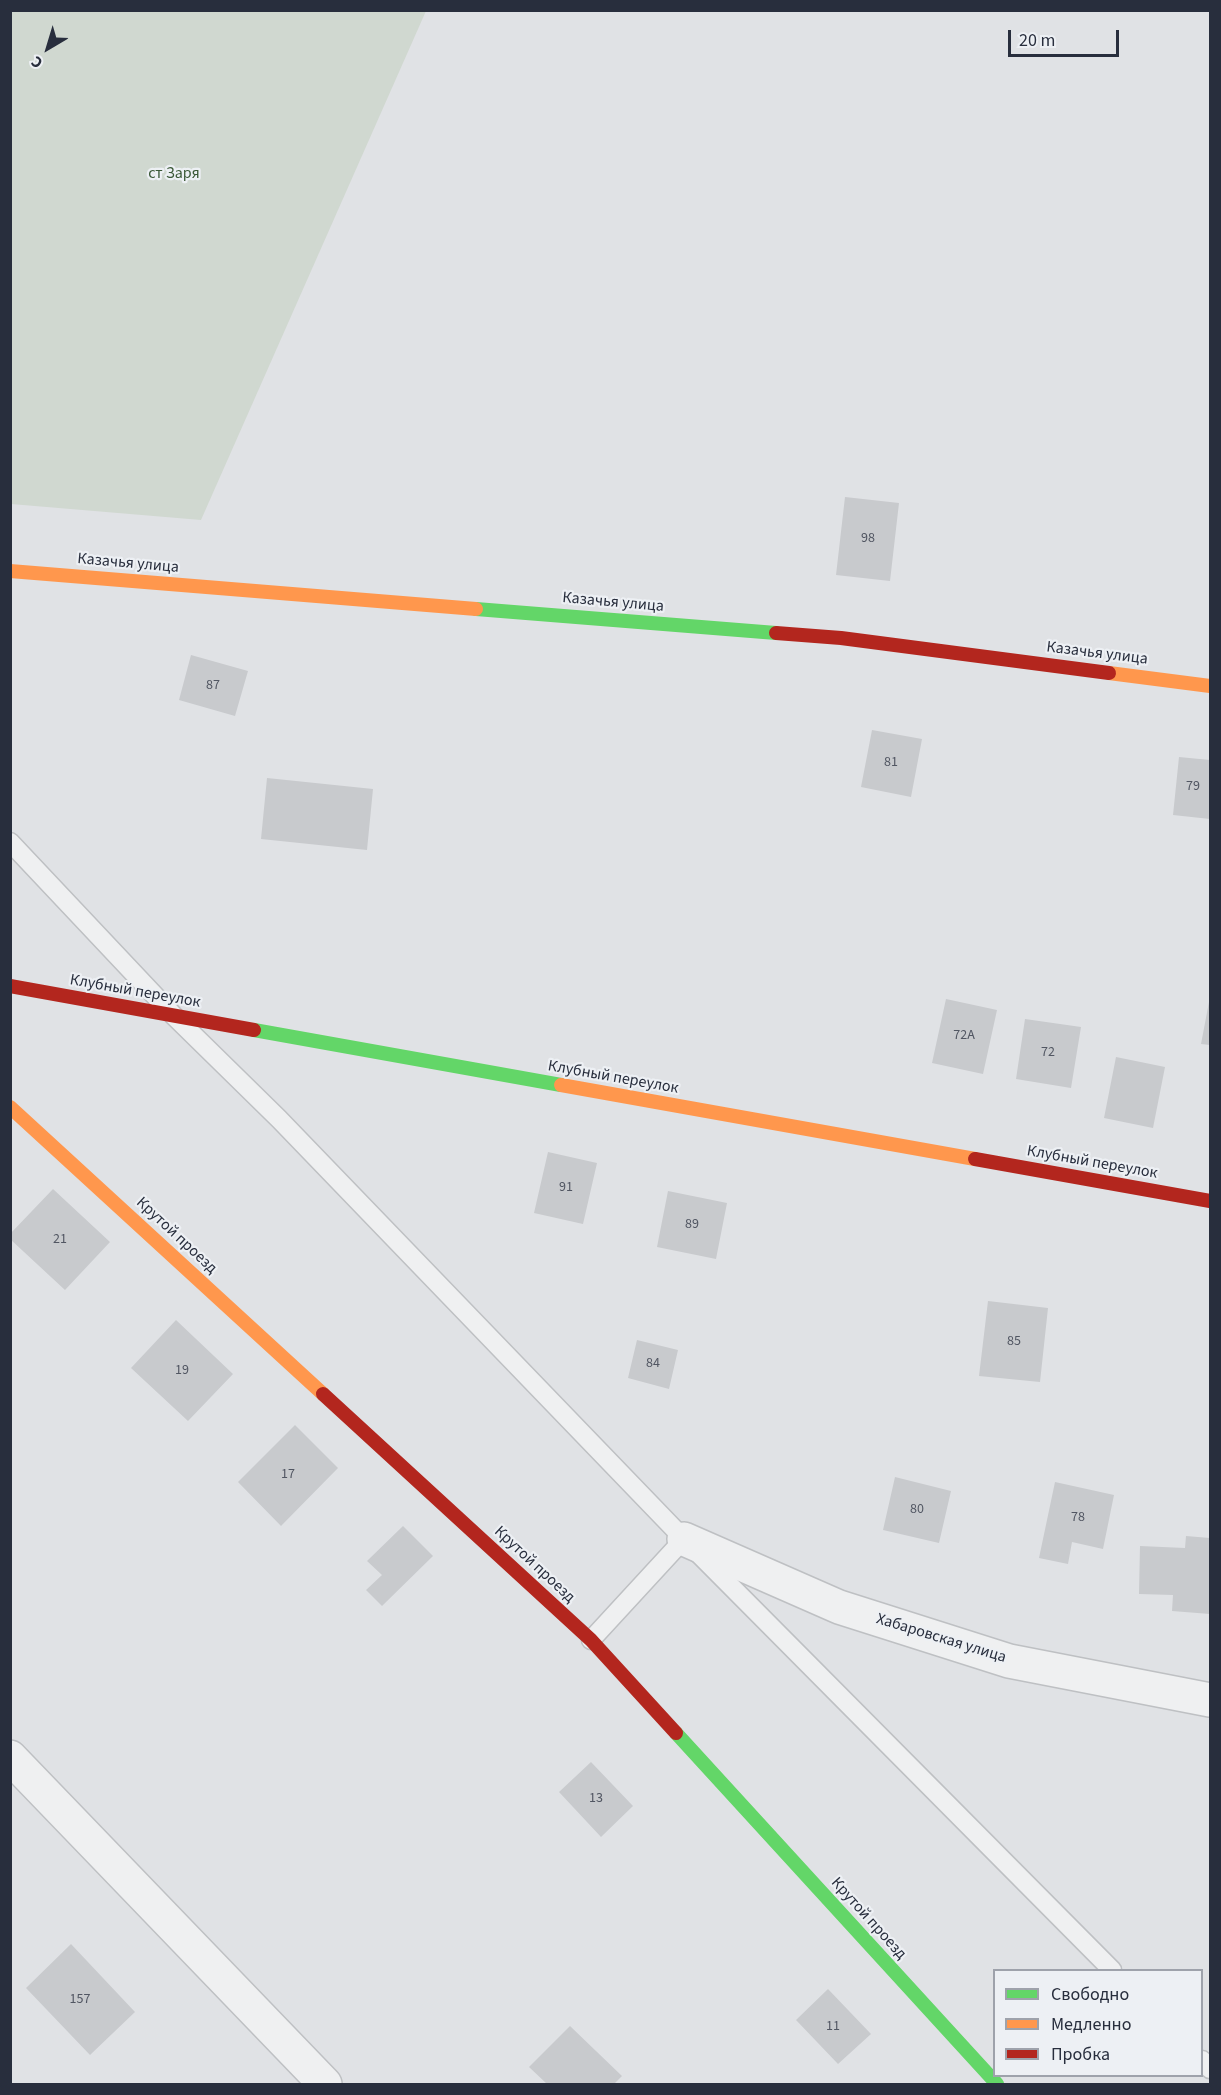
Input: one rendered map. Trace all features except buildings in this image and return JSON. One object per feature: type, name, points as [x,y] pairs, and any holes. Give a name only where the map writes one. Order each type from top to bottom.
[{"type":"street","name":"Казачья улица","points":[[10,571],[841,638],[1210,686]]},
{"type":"street","name":"Клубный переулок","points":[[10,986],[1210,1201]]},
{"type":"street","name":"Крутой проезд","points":[[10,1107],[591,1640],[997,2085]]},
{"type":"street","name":"Хабаровская улица","points":[[684,1539],[839,1607],[1009,1661],[1210,1700]]},
{"type":"street","points":[[10,1757],[325,2085]]},
{"type":"lane","points":[[10,842],[174,1016],[279,1119],[684,1539],[1110,1969]]},
{"type":"lane","points":[[591,1640],[684,1539]]},
{"type":"green space","name":"ст Заря","points":[[10,11],[426,11],[201,520],[11,504]]},
{"type":"traffic: fast","points":[[476,609],[776,633]]},
{"type":"traffic: fast","points":[[254,1030],[561,1085]]},
{"type":"traffic: fast","points":[[676,1733],[997,2084]]},
{"type":"traffic: slow","points":[[10,571],[476,609]]},
{"type":"traffic: slow","points":[[1109,673],[1210,686]]},
{"type":"traffic: slow","points":[[561,1085],[975,1159]]},
{"type":"traffic: slow","points":[[10,1107],[323,1394]]},
{"type":"traffic: jam","points":[[776,633],[841,638],[1109,673]]},
{"type":"traffic: jam","points":[[10,986],[254,1030]]},
{"type":"traffic: jam","points":[[975,1159],[1210,1201]]},
{"type":"traffic: jam","points":[[323,1394],[591,1640],[676,1733]]}]
